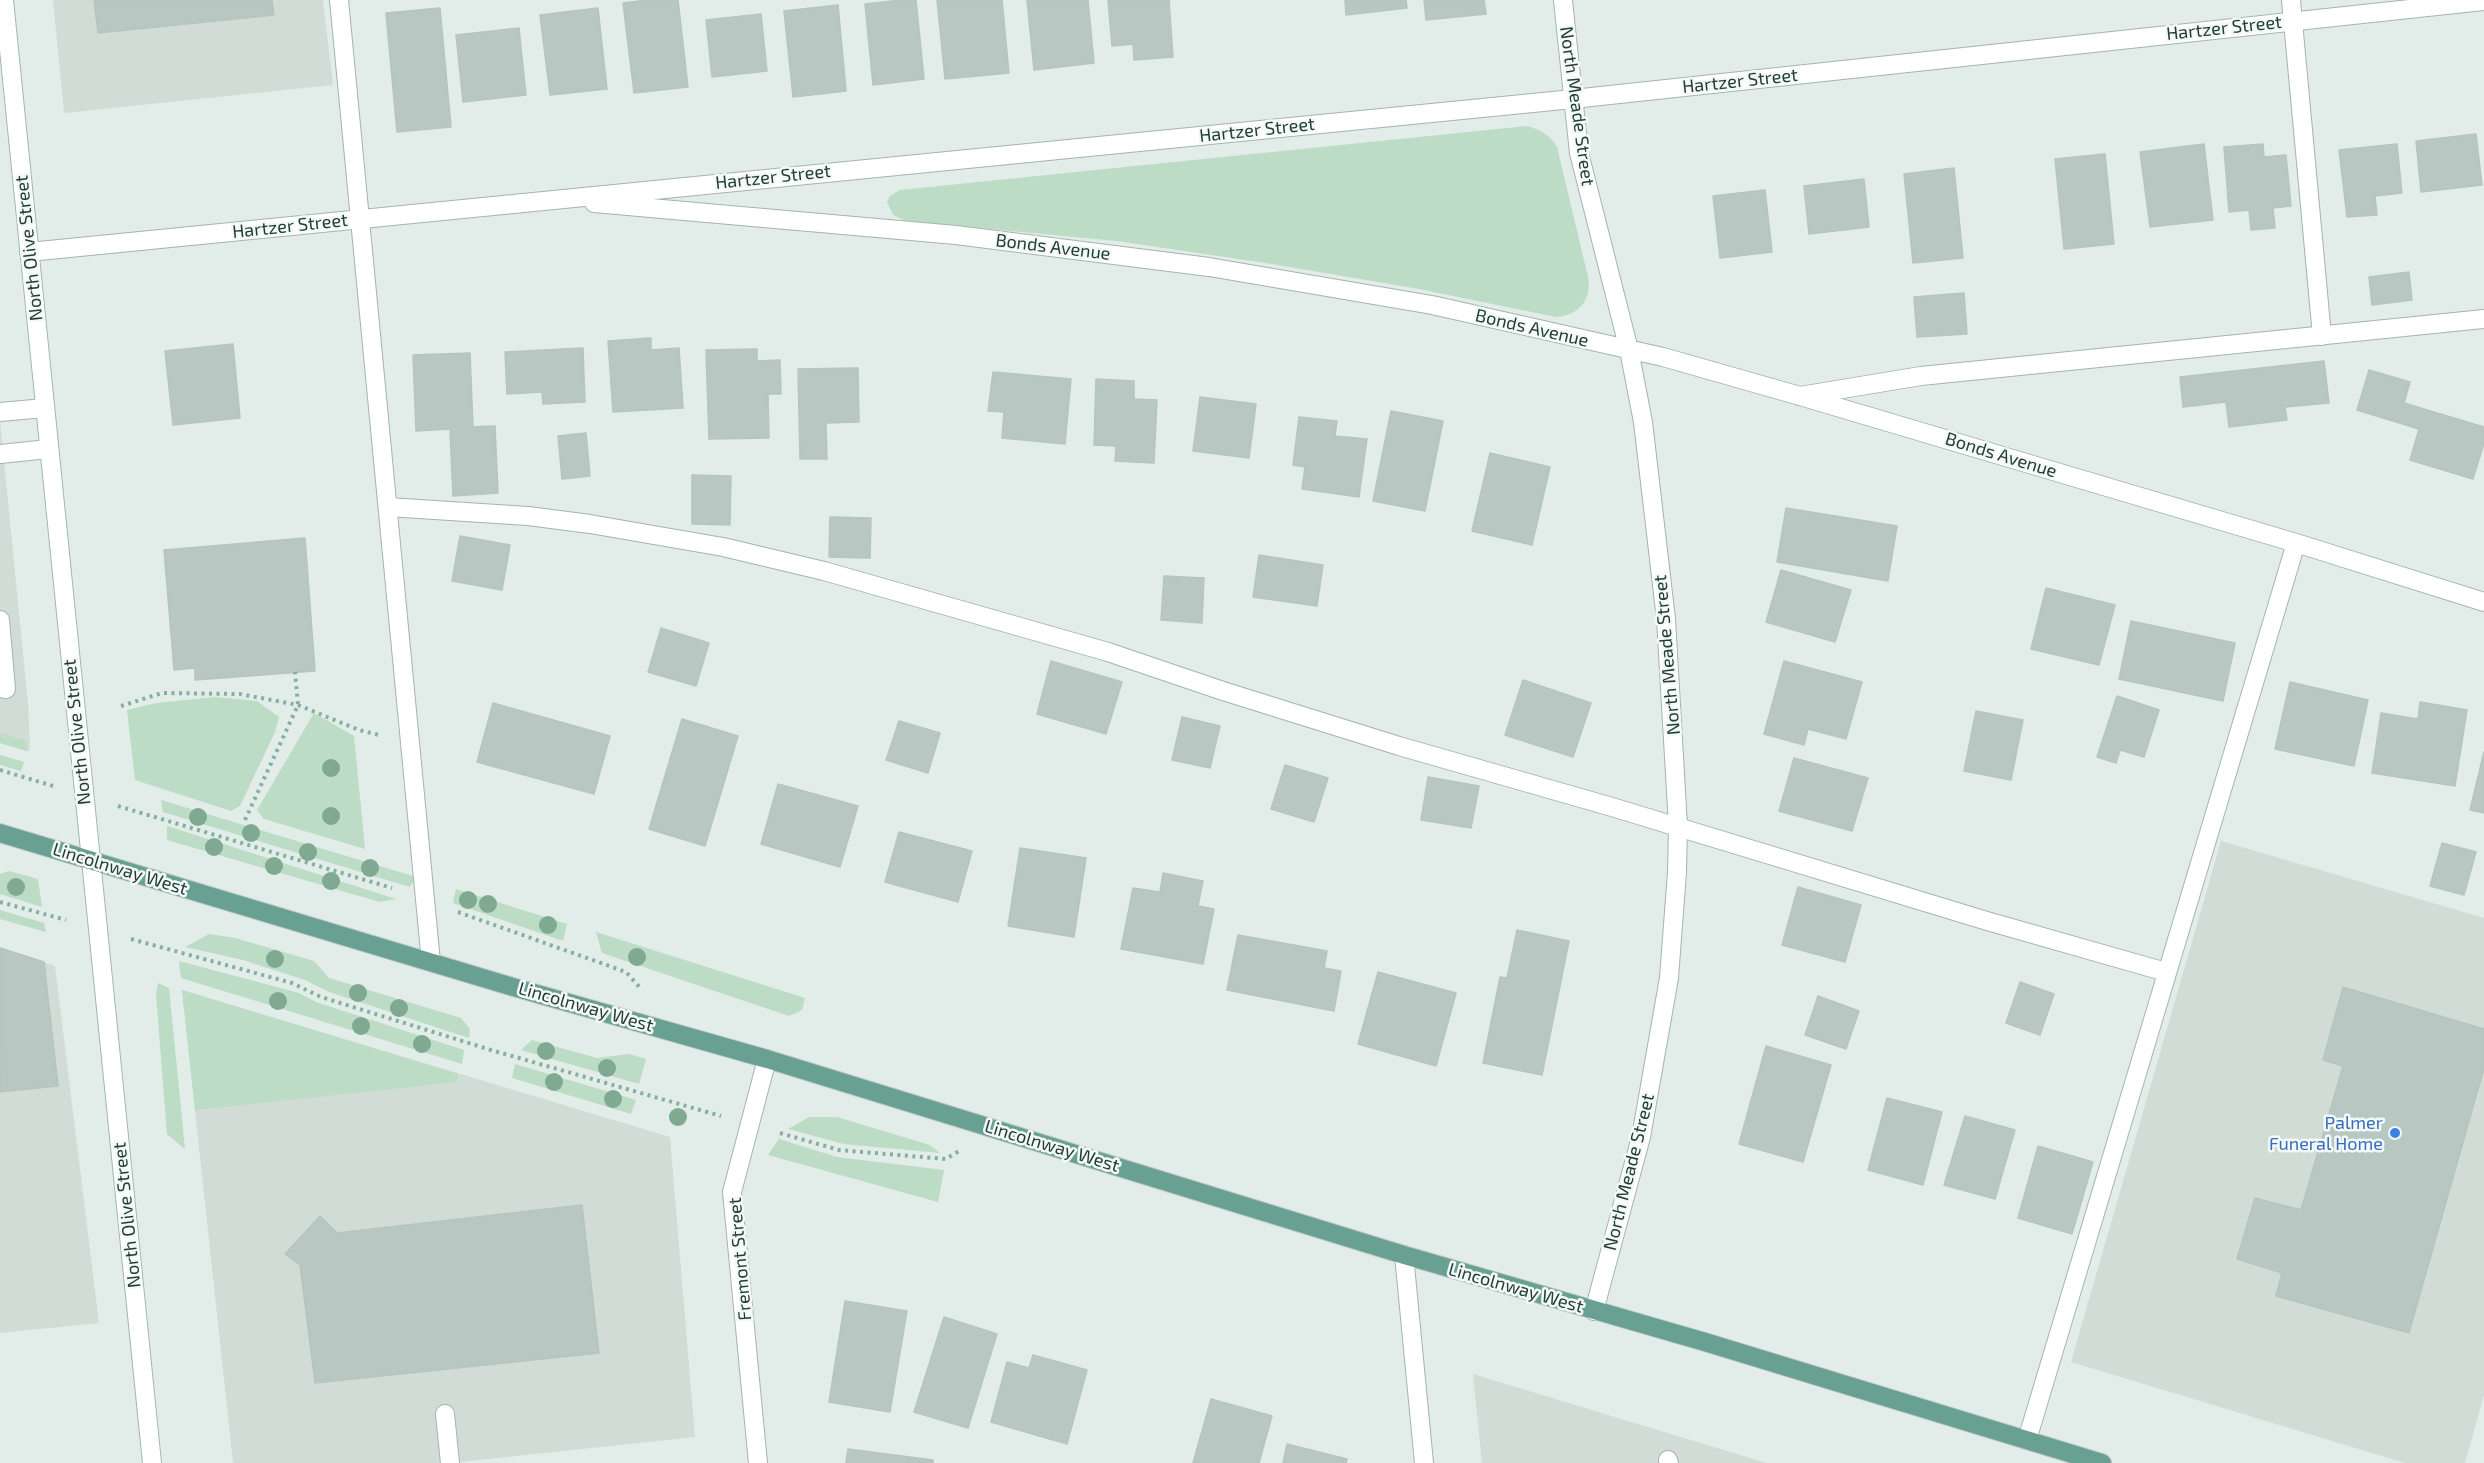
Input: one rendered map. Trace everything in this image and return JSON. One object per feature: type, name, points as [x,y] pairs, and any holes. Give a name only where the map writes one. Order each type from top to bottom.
[{"type":"main road","name":"Lincolnway West","points":[[0,833],[431,962],[767,1059],[1404,1256],[2095,1462]]},
{"type":"street","name":"North Olive Street","points":[[4,0],[152,1463]]},
{"type":"street","points":[[339,0],[431,962]]},
{"type":"street","name":"North Meade Street","points":[[1563,0],[1579,153],[1629,350],[1643,423],[1666,619],[1678,826],[1670,978],[1641,1137],[1594,1311]]},
{"type":"street","points":[[2291,0],[2322,336]]},
{"type":"street","name":"Hartzer Street","points":[[29,252],[1573,99],[2484,1]]},
{"type":"street","name":"Bonds Avenue","points":[[550,199],[956,235],[1209,267],[1432,305],[1663,357],[2296,543],[2484,602]]},
{"type":"street","points":[[1800,396],[1921,376],[2484,319]]},
{"type":"street","points":[[0,412],[44,408]]},
{"type":"street","points":[[0,454],[48,450]]},
{"type":"street","points":[[388,507],[528,516],[590,524],[723,547],[825,571],[1108,652],[1223,692],[1399,746],[1678,826],[1987,921],[2166,972]]},
{"type":"street","points":[[2027,1440],[2296,543]]},
{"type":"street","points":[[0,620],[6,689],[0,688]]},
{"type":"street","name":"Fremont Street","points":[[758,1463],[732,1192],[767,1059]]},
{"type":"street","points":[[1404,1256],[1424,1463]]},
{"type":"street","points":[[445,1414],[450,1463]]},
{"type":"path","points":[[245,820],[298,705],[295,672]]},
{"type":"path","points":[[121,706],[162,693],[240,694],[298,705],[359,730],[410,742]]},
{"type":"path","points":[[0,770],[32,779]]},
{"type":"path","points":[[131,809],[425,900],[626,972],[647,995]]},
{"type":"path","points":[[0,902],[68,921]]},
{"type":"path","points":[[172,950],[292,983],[321,997],[479,1046],[717,1115]]},
{"type":"path","points":[[780,1133],[839,1150],[946,1159]]},
{"type":"shaded area","points":[[53,0],[323,0],[333,85],[64,113]]},
{"type":"shaded area","points":[[0,421],[28,703],[30,750],[27,751],[0,743]]},
{"type":"shaded area","points":[[2221,841],[2484,918],[2484,1395],[2465,1463],[2405,1463],[2071,1362]]},
{"type":"shaded area","points":[[0,948],[55,966],[99,1323],[0,1333]]},
{"type":"shaded area","points":[[182,990],[670,1137],[695,1437],[450,1463],[233,1463]]},
{"type":"shaded area","points":[[1473,1374],[1717,1448],[1767,1463],[1482,1463]]},
{"type":"green space","points":[[1527,126],[1544,133],[1557,147],[1588,277],[1586,299],[1577,310],[1564,316],[1556,317],[1419,289],[1272,264],[1117,241],[906,221],[893,215],[887,202],[890,196],[900,190]]},
{"type":"green space","points":[[215,697],[257,701],[279,717],[275,732],[240,806],[231,811],[135,780],[127,710],[156,703]]},
{"type":"green space","points":[[314,713],[354,736],[365,849],[264,819],[257,810]]},
{"type":"green space","points":[[0,733],[26,741],[27,751],[0,743]]},
{"type":"green space","points":[[0,755],[24,762],[21,771],[0,765]]},
{"type":"green space","points":[[161,800],[416,877],[410,887],[163,812]]},
{"type":"green space","points":[[167,826],[396,899],[380,902],[167,840]]},
{"type":"green space","points":[[9,871],[38,879],[42,907],[0,894],[0,874]]},
{"type":"green space","points":[[456,889],[567,924],[563,941],[453,903]]},
{"type":"green space","points":[[0,910],[44,923],[46,932],[0,919]]},
{"type":"green space","points":[[596,932],[805,998],[802,1010],[789,1016],[602,953]]},
{"type":"green space","points":[[209,934],[235,938],[314,961],[329,978],[461,1018],[470,1029],[469,1038],[329,992],[305,980],[243,960],[185,947]]},
{"type":"green space","points":[[179,961],[299,993],[316,1002],[464,1050],[462,1064],[181,978]]},
{"type":"green space","points":[[158,983],[169,988],[185,1149],[167,1134],[156,995]]},
{"type":"green space","points":[[182,990],[458,1074],[457,1082],[195,1110]]},
{"type":"green space","points":[[532,1040],[597,1058],[629,1054],[646,1059],[639,1084],[521,1050]]},
{"type":"green space","points":[[515,1064],[636,1100],[631,1114],[512,1078]]},
{"type":"green space","points":[[809,1117],[837,1117],[930,1145],[940,1153],[844,1144],[788,1129]]},
{"type":"green space","points":[[779,1139],[837,1157],[944,1170],[938,1202],[768,1155]]},
{"type":"building","points":[[94,0],[272,0],[274,15],[98,33]]},
{"type":"building","points":[[678,0],[688,87],[634,93],[623,3]]},
{"type":"building","points":[[916,0],[924,79],[873,85],[865,4]]},
{"type":"building","points":[[937,0],[1002,0],[1009,73],[945,79]]},
{"type":"building","points":[[1027,0],[1088,0],[1094,63],[1034,70]]},
{"type":"building","points":[[1108,0],[1169,0],[1173,57],[1134,60],[1133,44],[1112,46]]},
{"type":"building","points":[[1345,0],[1406,0],[1407,8],[1346,15]]},
{"type":"building","points":[[1424,0],[1484,0],[1486,14],[1426,20]]},
{"type":"building","points":[[838,5],[846,91],[793,97],[784,11]]},
{"type":"building","points":[[440,8],[451,127],[397,132],[386,13]]},
{"type":"building","points":[[598,8],[607,89],[550,95],[540,15]]},
{"type":"building","points":[[761,14],[767,71],[712,77],[706,20]]},
{"type":"building","points":[[519,28],[526,95],[463,102],[456,35]]},
{"type":"building","points":[[2476,134],[2482,185],[2421,192],[2416,141]]},
{"type":"building","points":[[2204,144],[2213,220],[2150,227],[2140,152]]},
{"type":"building","points":[[2263,144],[2264,157],[2286,155],[2291,206],[2273,208],[2275,228],[2251,230],[2249,210],[2229,212],[2224,147]]},
{"type":"building","points":[[2397,144],[2402,193],[2375,196],[2377,215],[2347,217],[2339,150]]},
{"type":"building","points":[[2105,154],[2114,244],[2064,249],[2055,159]]},
{"type":"building","points":[[1954,168],[1963,258],[1913,263],[1904,174]]},
{"type":"building","points":[[1864,179],[1869,227],[1809,234],[1804,186]]},
{"type":"building","points":[[1765,190],[1772,252],[1720,258],[1713,196]]},
{"type":"building","points":[[2409,272],[2412,300],[2372,305],[2369,277]]},
{"type":"building","points":[[1964,293],[1967,334],[1917,337],[1914,297]]},
{"type":"building","points":[[651,338],[651,350],[679,348],[683,408],[613,412],[608,341]]},
{"type":"building","points":[[233,344],[240,418],[173,425],[165,351]]},
{"type":"building","points":[[583,348],[585,402],[543,404],[542,392],[507,394],[505,352]]},
{"type":"building","points":[[757,349],[757,361],[780,360],[781,394],[768,394],[769,438],[709,439],[706,350]]},
{"type":"building","points":[[470,353],[473,427],[495,426],[498,493],[453,496],[450,429],[416,431],[413,355]]},
{"type":"building","points":[[2324,361],[2329,403],[2285,407],[2287,420],[2229,427],[2226,402],[2183,407],[2180,377]]},
{"type":"building","points":[[858,368],[859,422],[826,423],[827,459],[800,459],[798,369]]},
{"type":"building","points":[[2369,370],[2410,382],[2404,403],[2484,427],[2484,443],[2473,479],[2410,460],[2419,429],[2357,410]]},
{"type":"building","points":[[993,372],[1071,379],[1065,444],[1002,438],[1004,412],[988,411]]},
{"type":"building","points":[[1096,379],[1134,381],[1134,399],[1157,400],[1154,463],[1115,461],[1116,446],[1094,445]]},
{"type":"building","points":[[1200,397],[1256,404],[1249,458],[1193,451]]},
{"type":"building","points":[[1391,411],[1443,421],[1425,511],[1373,501]]},
{"type":"building","points":[[1299,417],[1337,421],[1335,436],[1367,439],[1359,497],[1302,489],[1305,467],[1293,465]]},
{"type":"building","points":[[586,433],[590,476],[562,479],[558,436]]},
{"type":"building","points":[[1490,453],[1550,467],[1532,545],[1472,531]]},
{"type":"building","points":[[692,475],[731,476],[730,525],[692,524]]},
{"type":"building","points":[[1786,508],[1897,526],[1888,581],[1777,562]]},
{"type":"building","points":[[830,517],[871,518],[870,558],[829,557]]},
{"type":"building","points":[[460,536],[510,545],[502,590],[452,581]]},
{"type":"building","points":[[305,538],[315,671],[195,680],[195,668],[174,670],[164,550]]},
{"type":"building","points":[[1259,555],[1323,565],[1317,606],[1253,597]]},
{"type":"building","points":[[1781,570],[1851,590],[1835,642],[1766,622]]},
{"type":"building","points":[[1164,576],[1204,578],[1202,623],[1161,620]]},
{"type":"building","points":[[2046,588],[2115,605],[2099,665],[2031,649]]},
{"type":"building","points":[[2131,621],[2235,643],[2223,701],[2119,679]]},
{"type":"building","points":[[661,628],[709,643],[696,686],[648,672]]},
{"type":"building","points":[[1051,661],[1122,682],[1106,734],[1037,714]]},
{"type":"building","points":[[1784,661],[1862,682],[1846,739],[1808,729],[1804,745],[1764,734]]},
{"type":"building","points":[[1523,680],[1591,703],[1573,757],[1505,735]]},
{"type":"building","points":[[2290,682],[2368,700],[2354,766],[2275,749]]},
{"type":"building","points":[[2117,696],[2159,710],[2144,757],[2120,750],[2116,763],[2097,757]]},
{"type":"building","points":[[2420,702],[2467,710],[2455,786],[2372,773],[2381,713],[2418,719]]},
{"type":"building","points":[[493,703],[610,736],[594,794],[477,762]]},
{"type":"building","points":[[1976,711],[2023,720],[2011,780],[1964,771]]},
{"type":"building","points":[[1182,717],[1220,726],[1210,768],[1172,760]]},
{"type":"building","points":[[682,719],[738,736],[705,846],[649,829]]},
{"type":"building","points":[[899,721],[940,733],[928,773],[886,760]]},
{"type":"building","points":[[2484,752],[2484,813],[2470,810]]},
{"type":"building","points":[[1794,758],[1868,778],[1852,831],[1779,811]]},
{"type":"building","points":[[1285,765],[1328,778],[1314,822],[1271,809]]},
{"type":"building","points":[[1428,777],[1479,786],[1471,828],[1421,820]]},
{"type":"building","points":[[778,784],[858,806],[840,867],[761,844]]},
{"type":"building","points":[[899,832],[972,851],[958,902],[885,882]]},
{"type":"building","points":[[2442,843],[2476,852],[2464,895],[2430,886]]},
{"type":"building","points":[[1020,848],[1086,858],[1074,937],[1008,926]]},
{"type":"building","points":[[1163,873],[1203,881],[1198,906],[1214,909],[1203,964],[1121,949],[1133,888],[1160,892]]},
{"type":"building","points":[[1798,887],[1861,905],[1845,962],[1782,945]]},
{"type":"building","points":[[1517,930],[1569,941],[1542,1075],[1483,1063],[1500,977],[1507,978]]},
{"type":"building","points":[[1238,935],[1327,951],[1324,968],[1341,971],[1334,1011],[1227,990]]},
{"type":"building","points":[[0,948],[44,962],[58,1086],[8,1091],[0,1020]]},
{"type":"building","points":[[1378,972],[1456,993],[1436,1066],[1358,1044]]},
{"type":"building","points":[[2020,982],[2054,994],[2040,1035],[2006,1023]]},
{"type":"building","name":"Palmer Funeral Home","points":[[2343,987],[2484,1029],[2484,1068],[2409,1333],[2276,1296],[2282,1273],[2237,1259],[2255,1198],[2301,1210],[2343,1066],[2323,1060]]},
{"type":"building","points":[[1818,996],[1859,1011],[1846,1049],[1805,1035]]},
{"type":"building","points":[[0,1020],[8,1091],[0,1092]]},
{"type":"building","points":[[1766,1046],[1831,1065],[1803,1162],[1739,1144]]},
{"type":"building","points":[[1887,1098],[1942,1112],[1923,1185],[1868,1170]]},
{"type":"building","points":[[1965,1116],[2015,1130],[1995,1199],[1944,1185]]},
{"type":"building","points":[[2038,1146],[2093,1162],[2072,1234],[2018,1218]]},
{"type":"building","points":[[582,1205],[599,1353],[315,1383],[300,1265],[285,1254],[320,1216],[337,1233]]},
{"type":"building","points":[[845,1301],[907,1311],[890,1412],[829,1402]]},
{"type":"building","points":[[944,1317],[997,1334],[968,1428],[914,1412]]},
{"type":"building","points":[[1033,1355],[1087,1370],[1067,1444],[991,1422],[1007,1362],[1029,1368]]},
{"type":"building","points":[[1211,1399],[1272,1416],[1259,1463],[1193,1463]]},
{"type":"building","points":[[1287,1444],[1347,1459],[1346,1463],[1283,1463]]},
{"type":"building","points":[[848,1449],[933,1460],[933,1463],[846,1463]]},
{"type":"place","name":"Palmer Funeral Home","points":[[2395,1133]]}]
